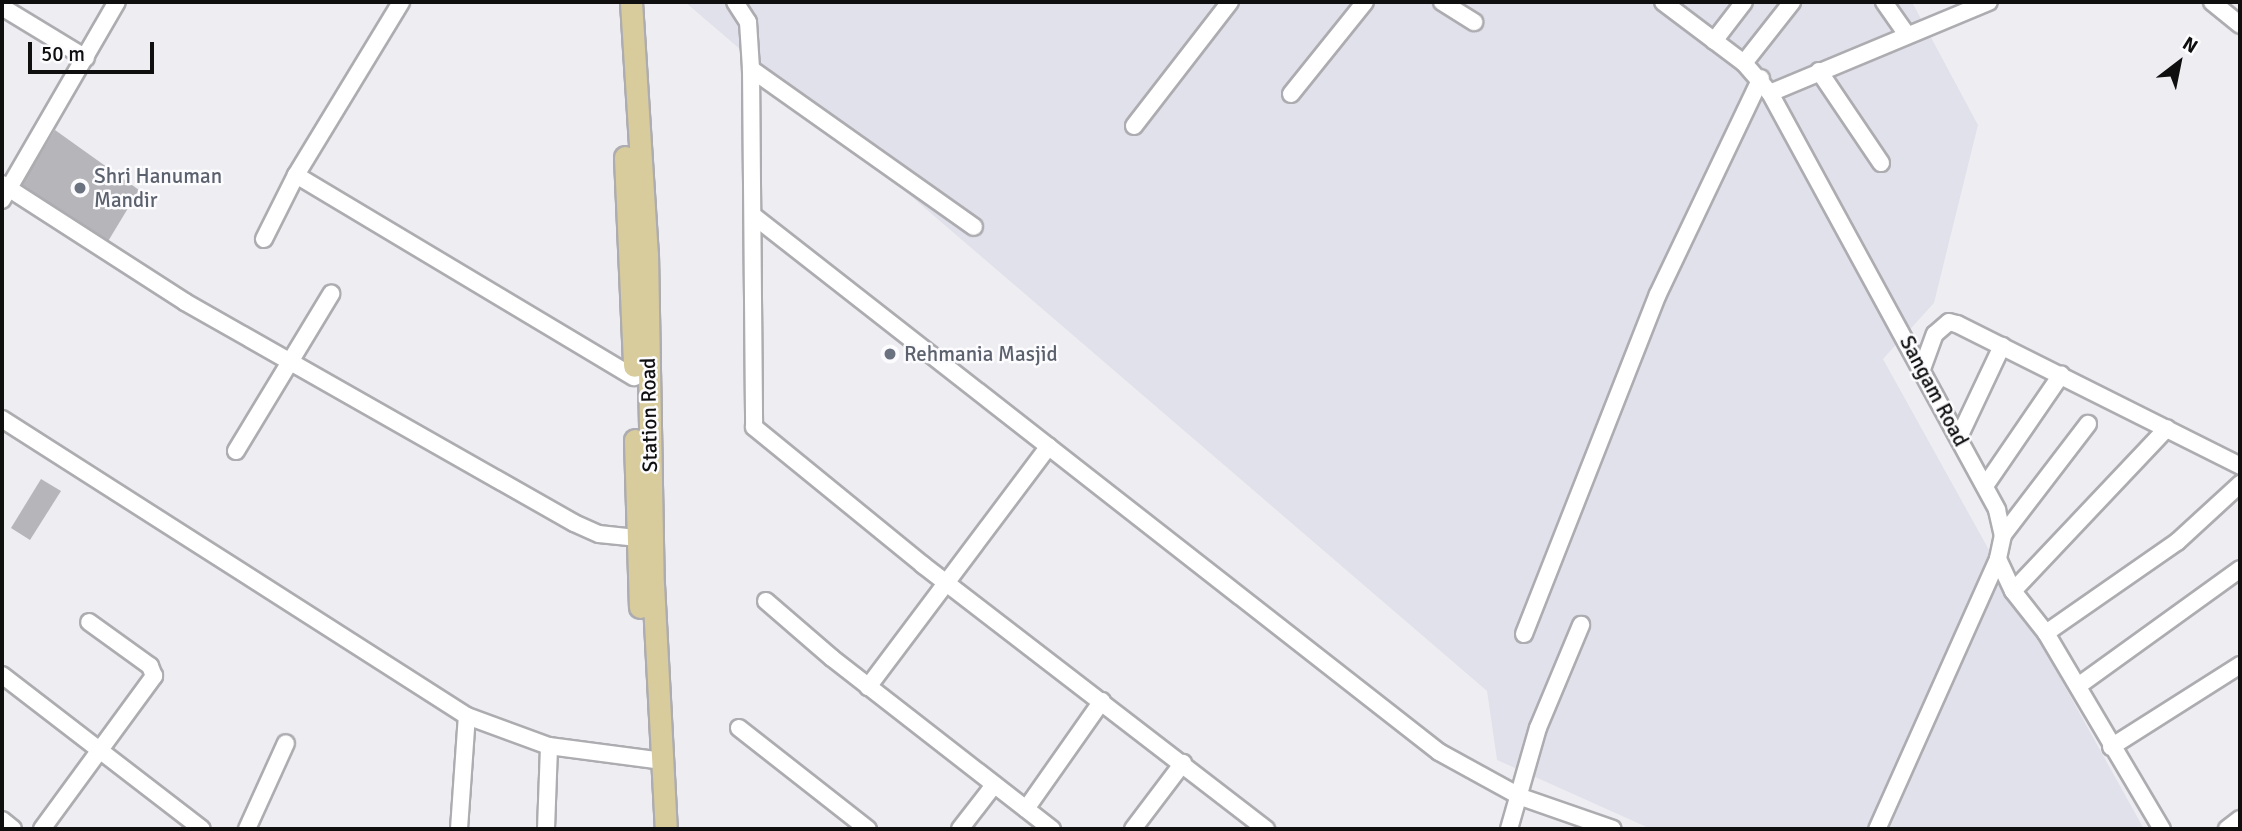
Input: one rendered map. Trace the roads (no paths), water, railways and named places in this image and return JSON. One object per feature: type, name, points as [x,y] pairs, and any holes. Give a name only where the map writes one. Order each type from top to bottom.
[{"type":"main road","name":"Station Road","points":[[620,2],[634,377],[636,538],[656,760],[666,829]]},
{"type":"main road","name":"Station Road","points":[[631,2],[646,254],[656,760],[652,829]]},
{"type":"street","points":[[117,2],[86,58],[4,191],[289,361],[573,523],[599,534],[636,538]]},
{"type":"street","points":[[264,239],[296,175],[401,2]]},
{"type":"street","points":[[735,2],[748,22],[751,69],[755,217],[754,427],[945,582],[1266,829]]},
{"type":"street","points":[[1134,126],[1230,2]]},
{"type":"street","points":[[1442,2],[1474,22]]},
{"type":"street","name":"Sangam Road","points":[[1663,2],[1744,63],[1760,78],[1770,93],[1985,486],[2003,535]]},
{"type":"street","points":[[1714,41],[1744,2]]},
{"type":"street","points":[[1744,63],[1792,2]]},
{"type":"street","points":[[1884,2],[1906,34]]},
{"type":"street","points":[[1770,93],[1906,34],[1989,2]]},
{"type":"street","points":[[2212,2],[2240,25]]},
{"type":"street","points":[[1291,94],[1358,4]]},
{"type":"street","points":[[2,7],[86,58]]},
{"type":"street","points":[[751,69],[974,227]]},
{"type":"street","points":[[1819,71],[1881,163]]},
{"type":"street","points":[[1524,634],[1658,294],[1760,78]]},
{"type":"street","points":[[296,175],[634,377]]},
{"type":"street","points":[[755,217],[1439,752],[1521,797],[1614,829]]},
{"type":"street","points":[[236,451],[331,294]]},
{"type":"street","points":[[1922,369],[1935,334],[1948,323],[2002,346],[2240,466]]},
{"type":"street","points":[[1959,437],[2002,346]]},
{"type":"street","points":[[1985,486],[2061,375]]},
{"type":"street","points":[[2,419],[467,716],[549,746],[656,760]]},
{"type":"street","points":[[1877,829],[1998,559],[2003,535],[2088,424]]},
{"type":"street","points":[[2013,591],[2167,428]]},
{"type":"street","points":[[868,687],[1049,446]]},
{"type":"street","points":[[2046,633],[2177,542],[2240,484]]},
{"type":"street","points":[[1998,559],[2013,591],[2046,633],[2111,747],[2162,829]]},
{"type":"street","points":[[2078,686],[2240,569]]},
{"type":"street","points":[[766,601],[868,687],[1052,829]]},
{"type":"street","points":[[42,829],[154,676],[150,666],[89,622]]},
{"type":"street","points":[[1509,829],[1521,797],[1538,728],[1581,625]]},
{"type":"street","points":[[2111,747],[2240,665]]},
{"type":"street","points":[[2,675],[97,751],[202,829]]},
{"type":"street","points":[[1026,809],[1102,701]]},
{"type":"street","points":[[459,829],[467,716]]},
{"type":"street","points":[[739,728],[868,829]]},
{"type":"street","points":[[247,829],[286,743]]},
{"type":"street","points":[[546,829],[549,746]]},
{"type":"street","points":[[1133,829],[1183,763]]},
{"type":"street","points":[[960,829],[994,785]]},
{"type":"street","points":[[2227,829],[2240,819]]},
{"type":"street","points":[[2,820],[13,829]]},
{"type":"place","name":"Shri Hanuman Mandir","points":[[80,188]]},
{"type":"place","name":"Rehmania Masjid","points":[[890,354]]}]
